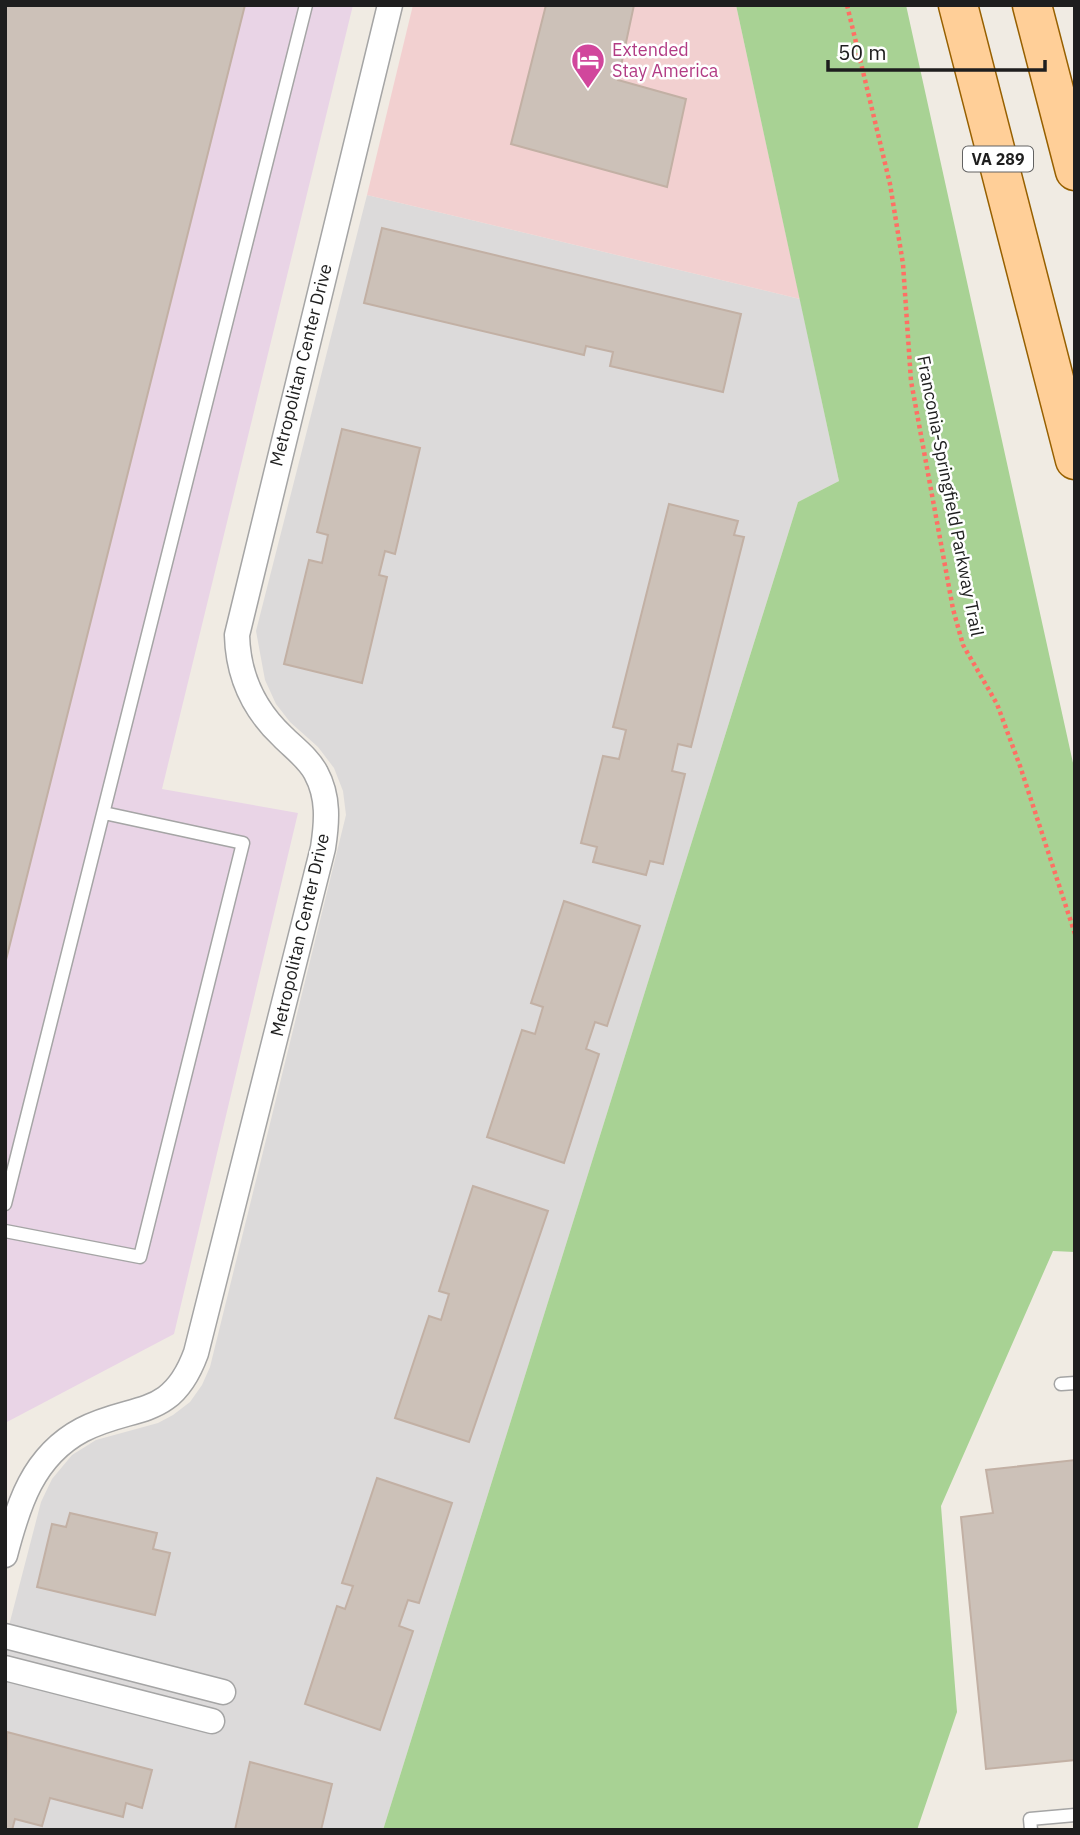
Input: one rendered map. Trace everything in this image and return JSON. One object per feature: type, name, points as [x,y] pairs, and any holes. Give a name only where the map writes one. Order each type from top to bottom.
[{"type":"main road","name":"VA 289","points":[[958,5],[1075,460]]},
{"type":"main road","points":[[1032,5],[1075,171]]},
{"type":"street","name":"Metropolitan Center Drive","points":[[5,1555],[27,1485],[48,1458],[82,1430],[160,1402],[184,1381],[191,1368],[197,1353],[323,848],[327,821],[322,788],[309,764],[273,728],[251,697],[238,654],[237,635],[390,5]]},
{"type":"street","points":[[5,1636],[60,1666],[121,1682],[212,1721]]},
{"type":"street","points":[[5,1668],[60,1666]]},
{"type":"street","points":[[121,1682],[223,1692]]},
{"type":"lane","points":[[5,1204],[306,5]]},
{"type":"lane","points":[[5,1231],[140,1257],[243,843],[104,813]]},
{"type":"lane","points":[[1061,1384],[1075,1383]]},
{"type":"lane","points":[[1031,1830],[1030,1819],[1075,1815]]},
{"type":"path","name":"Franconia-Springfield Parkway Trail","points":[[848,5],[890,184],[903,264],[911,381],[953,609],[963,645],[997,704],[1016,753],[1075,934]]},
{"type":"shaded area","points":[[5,5],[353,5],[162,789],[298,813],[174,1334],[5,1423]]},
{"type":"shaded area","points":[[413,5],[736,5],[800,299],[367,195]]},
{"type":"shaded area","points":[[367,195],[800,299],[839,481],[798,502],[383,1830],[5,1830],[5,1641],[41,1502],[52,1479],[72,1455],[96,1440],[158,1423],[173,1415],[190,1402],[210,1367],[346,815],[343,791],[334,768],[318,747],[290,722],[276,704],[265,680],[256,631]]},
{"type":"green space","points":[[736,5],[906,5],[1075,772],[1075,1252],[1053,1251],[941,1506],[957,1712],[917,1830],[383,1830],[798,502],[839,481]]},
{"type":"building","points":[[5,5],[245,5],[5,964]]},
{"type":"building","name":"Extended Stay America","points":[[546,5],[634,5],[618,80],[686,99],[667,187],[511,144]]},
{"type":"building","points":[[382,228],[741,314],[723,392],[610,366],[613,352],[586,346],[584,355],[364,303]]},
{"type":"building","points":[[342,429],[420,448],[395,554],[385,551],[379,575],[387,577],[362,683],[284,664],[309,560],[322,563],[328,535],[317,532]]},
{"type":"building","points":[[669,504],[738,521],[734,535],[744,537],[691,747],[678,744],[672,771],[685,774],[663,864],[650,861],[646,875],[593,862],[597,847],[581,843],[603,756],[619,759],[626,730],[613,727]]},
{"type":"building","points":[[564,901],[640,926],[607,1026],[595,1022],[586,1049],[599,1054],[564,1163],[487,1137],[522,1030],[535,1034],[543,1007],[531,1003]]},
{"type":"building","points":[[473,1186],[548,1211],[469,1442],[395,1418],[429,1316],[441,1320],[449,1294],[439,1291]]},
{"type":"building","points":[[1075,1460],[1075,1760],[986,1769],[961,1517],[993,1513],[986,1470]]},
{"type":"building","points":[[377,1478],[452,1503],[419,1603],[408,1600],[399,1626],[413,1631],[380,1730],[305,1704],[337,1606],[345,1609],[353,1586],[342,1583]]},
{"type":"building","points":[[70,1513],[157,1533],[153,1549],[170,1553],[155,1615],[37,1587],[52,1524],[66,1527]]},
{"type":"building","points":[[7,1732],[152,1770],[142,1808],[126,1803],[123,1817],[50,1798],[42,1826],[15,1819],[12,1830],[5,1830]]},
{"type":"building","points":[[250,1762],[332,1784],[321,1830],[235,1830]]},
{"type":"place","name":"Extended Stay America","points":[[588,90]]}]
